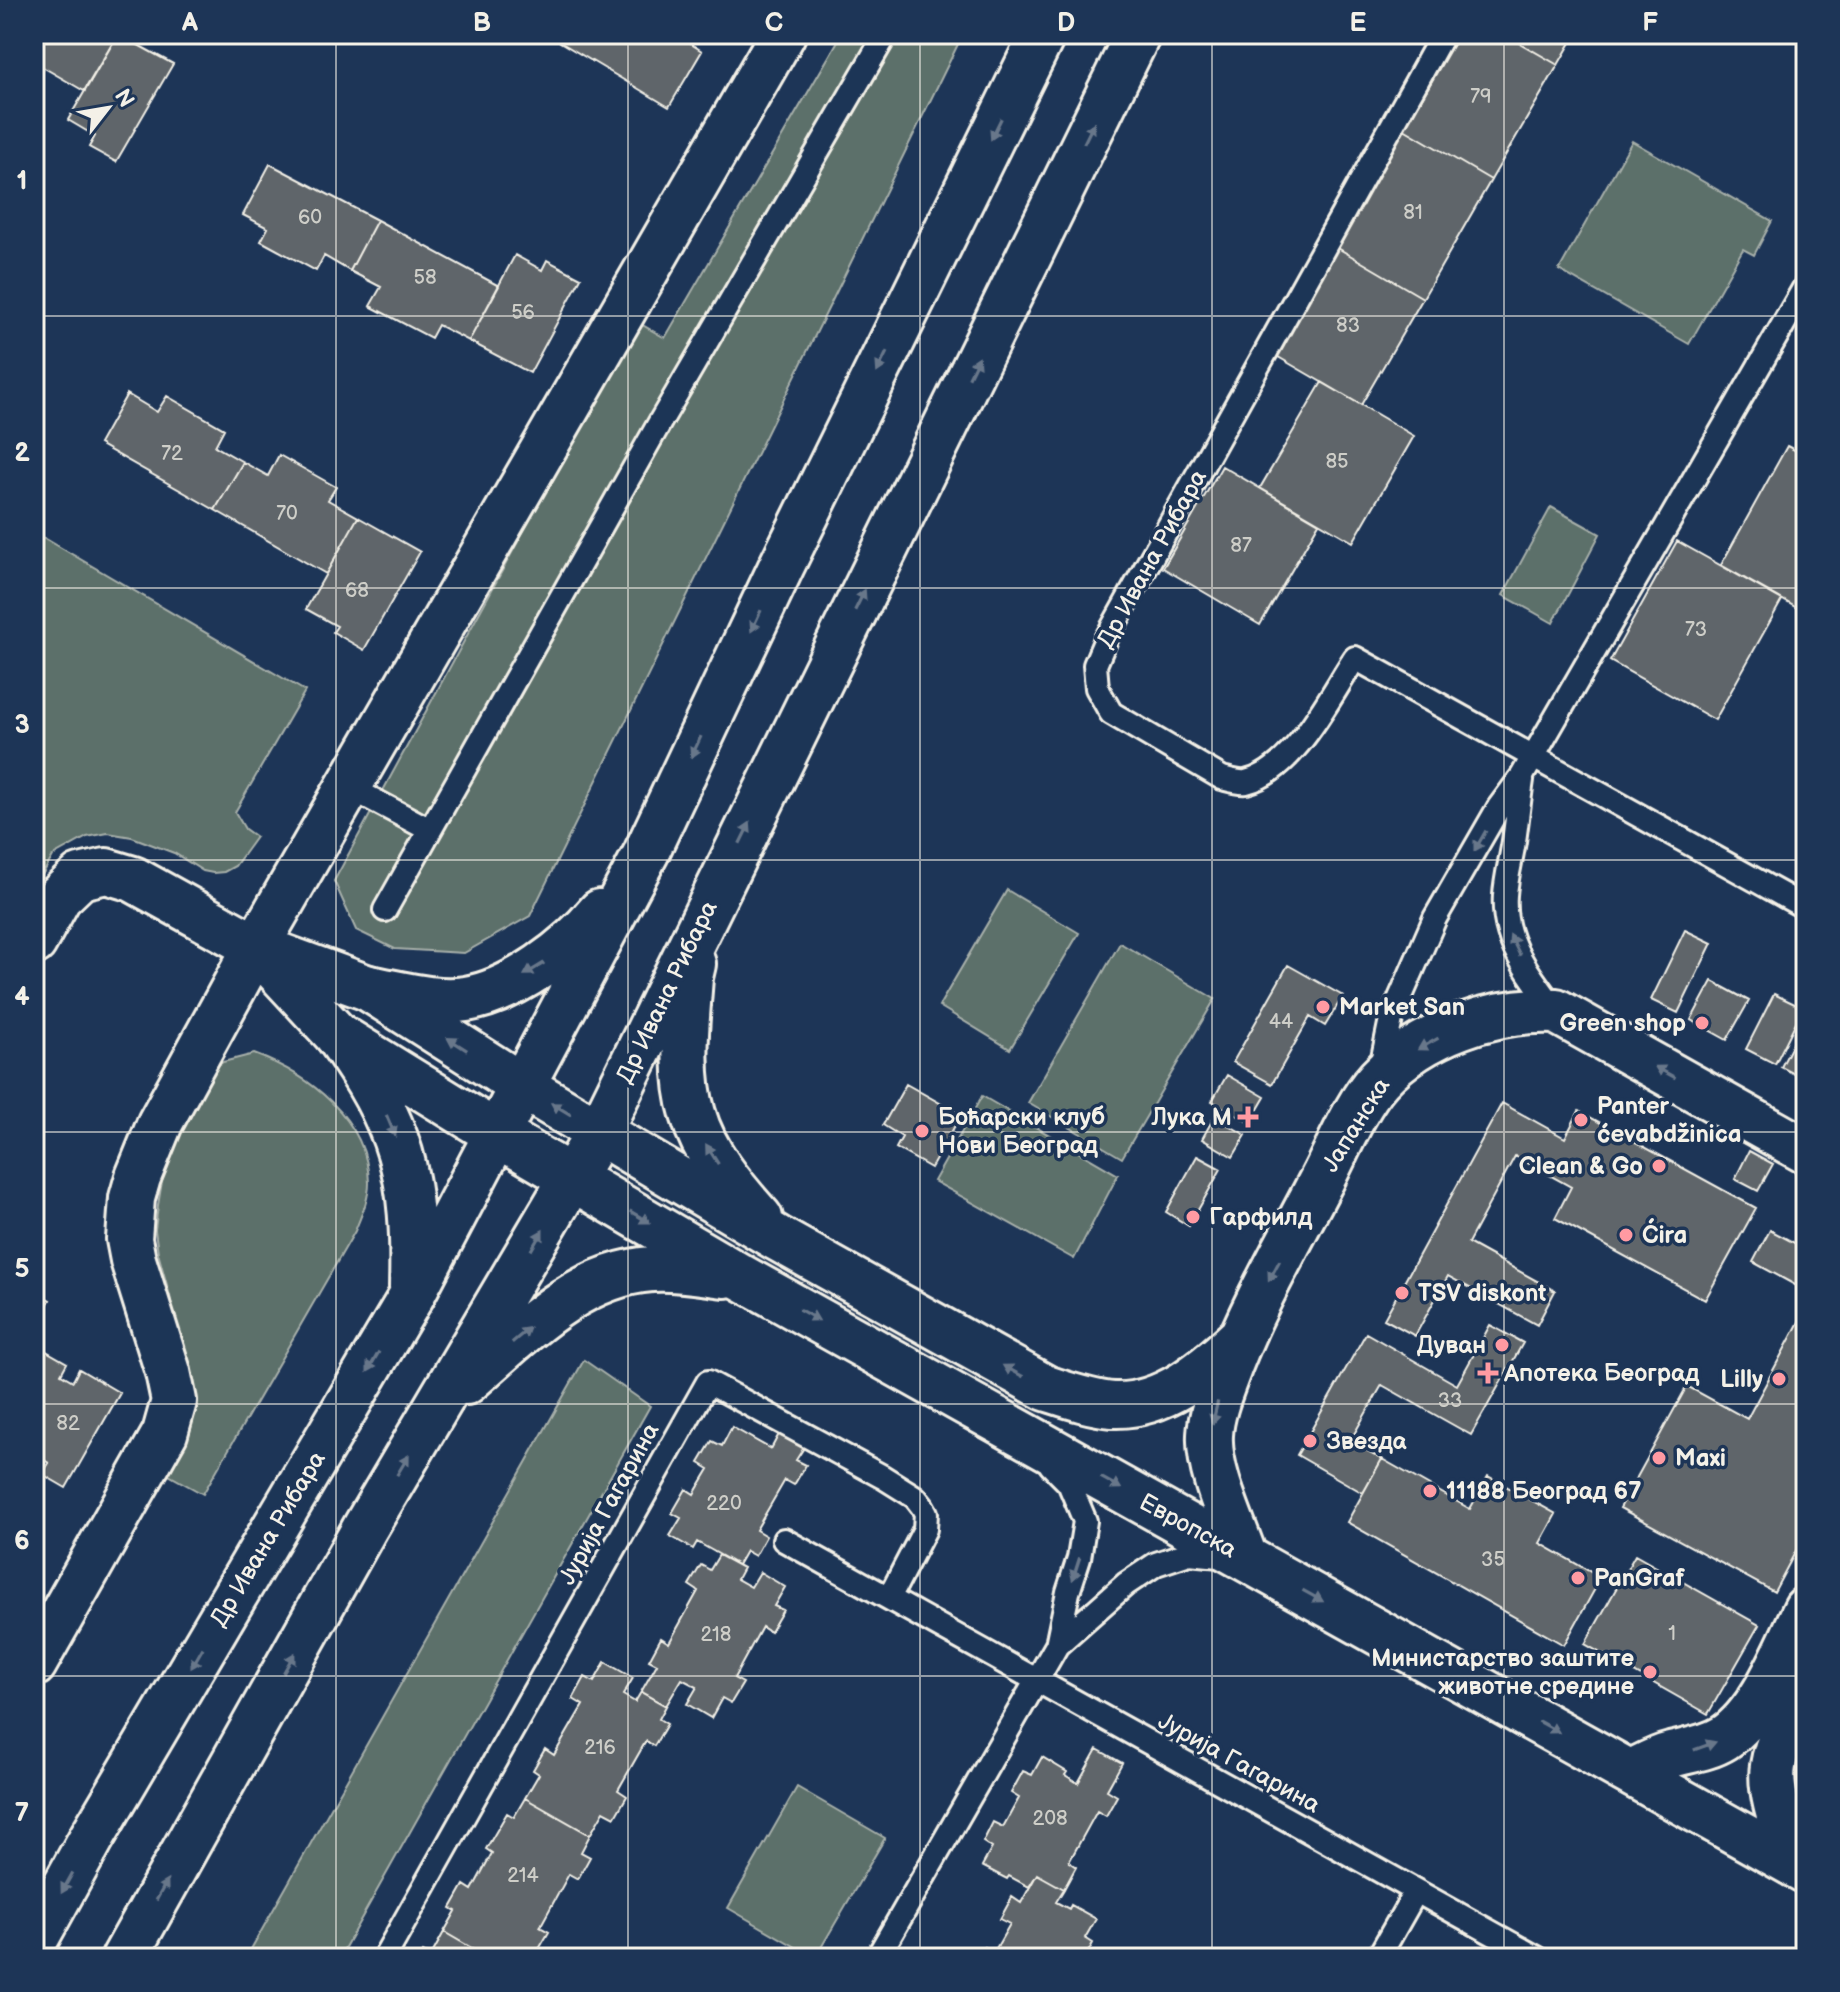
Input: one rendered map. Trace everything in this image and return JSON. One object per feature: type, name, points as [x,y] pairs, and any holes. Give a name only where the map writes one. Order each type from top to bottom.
[{"type":"street","points":[[34,1664],[165,1433],[174,1401],[129,1239],[132,1198],[160,1123],[256,947],[783,34]]},
{"type":"street","name":"Др Ивана Рибара","points":[[34,1942],[132,1769],[412,1295],[646,853],[782,565],[1043,34]]},
{"type":"street","name":"Др Ивана Рибара","points":[[124,1958],[366,1526],[599,1132],[1138,34]]},
{"type":"street","points":[[34,942],[59,897],[80,877],[106,871],[133,879],[256,947],[368,988],[437,999],[465,999],[497,990],[559,953],[596,916],[646,853]]},
{"type":"street","points":[[711,903],[690,977],[686,1066],[692,1112],[711,1154],[737,1192],[777,1238]]},
{"type":"street","points":[[256,947],[337,1035],[365,1075],[389,1121],[406,1170],[412,1212],[412,1295]]},
{"type":"street","points":[[368,988],[522,1086],[777,1238]]},
{"type":"street","name":"Јапанска","points":[[1245,1558],[1217,1477],[1210,1435],[1239,1339],[1353,1121],[1378,1080],[1405,1057],[1456,1029],[1495,1016],[1528,1010],[1556,1011]]},
{"type":"street","points":[[1556,1011],[1806,1151]]},
{"type":"street","points":[[337,1035],[572,1178]]},
{"type":"street","name":"Европска","points":[[572,1178],[741,1277],[1801,1868]]},
{"type":"street","name":"Јапанска","points":[[777,1238],[1046,1388],[1084,1400],[1115,1405],[1145,1402],[1174,1390],[1218,1359],[1239,1339]]},
{"type":"street","points":[[440,1404],[549,1311],[582,1290],[617,1275],[655,1268],[741,1277]]},
{"type":"street","points":[[1632,1772],[1668,1756],[1696,1750],[1723,1739],[1744,1722],[1757,1705],[1806,1609]]},
{"type":"street","points":[[1801,1868],[1775,1796],[1772,1768],[1790,1720],[1806,1691]]},
{"type":"lane","points":[[385,910],[660,422],[886,34]]},
{"type":"lane","name":"Др Ивана Рибара","points":[[1443,34],[1106,639],[1095,665],[1097,688],[1111,713],[1222,778],[1243,783],[1263,777],[1281,763],[1304,737],[1355,658],[1527,766],[1806,908]]},
{"type":"lane","points":[[1378,1080],[1391,1019],[1435,918],[1499,807],[1527,766],[1806,285]]},
{"type":"lane","points":[[1527,766],[1505,880],[1504,904],[1509,934],[1526,968],[1556,1011]]},
{"type":"lane","points":[[349,787],[430,830]]},
{"type":"lane","name":"Јурија Гагарина","points":[[384,1958],[708,1382],[915,1497],[926,1513],[925,1529],[889,1598]]},
{"type":"lane","points":[[1018,1432],[1069,1483],[1085,1521],[1057,1645]]},
{"type":"lane","name":"Јурија Гагарина","points":[[784,1540],[1537,1958]]},
{"type":"lane","points":[[877,1958],[1057,1645],[1126,1584],[1156,1564],[1189,1553],[1245,1558]]},
{"type":"lane","points":[[1378,1958],[1416,1891]]},
{"type":"green space","points":[[842,34],[963,34],[530,916],[464,953],[395,949],[356,930],[334,881],[637,322],[665,338]]},
{"type":"green space","points":[[1632,141],[1772,221],[1754,255],[1743,249],[1689,344],[1559,270]]},
{"type":"green space","points":[[1551,507],[1600,534],[1553,623],[1503,595]]},
{"type":"green space","points":[[34,532],[305,691],[235,812],[245,829],[256,837],[235,866],[224,872],[203,871],[174,853],[132,837],[108,833],[87,837],[53,856],[34,889]]},
{"type":"green space","points":[[1007,890],[1079,933],[1010,1049],[939,1006]]},
{"type":"green space","points":[[1120,943],[1215,999],[1122,1158],[1028,1103]]},
{"type":"green space","points":[[254,1054],[314,1087],[346,1119],[366,1160],[369,1189],[355,1231],[203,1494],[167,1474],[188,1422],[180,1351],[155,1230],[167,1152],[211,1070],[223,1062]]},
{"type":"green space","points":[[982,1096],[1118,1175],[1074,1259],[934,1181]]},
{"type":"green space","points":[[584,1360],[650,1406],[339,1958],[246,1958]]},
{"type":"green space","points":[[797,1787],[885,1838],[815,1958],[728,1908]]},
{"type":"building","points":[[34,34],[118,34],[84,91],[34,62]]},
{"type":"building","points":[[118,34],[173,64],[116,162],[89,147],[95,136],[68,120]]},
{"type":"building","points":[[565,34],[675,34],[702,51],[669,107],[560,42]]},
{"type":"building","points":[[1459,34],[1504,34],[1558,65],[1491,180],[1404,129]]},
{"type":"building","points":[[1504,34],[1576,34],[1558,65]]},
{"type":"building","points":[[1404,129],[1491,180],[1423,298],[1336,247]]},
{"type":"building","points":[[270,164],[377,220],[350,271],[324,256],[316,271],[261,241],[268,228],[243,215]]},
{"type":"building","points":[[377,220],[499,286],[469,341],[438,325],[431,338],[370,306],[381,287],[350,271]]},
{"type":"building","points":[[1336,247],[1423,298],[1361,405],[1273,354]]},
{"type":"building","points":[[515,255],[542,270],[547,260],[581,278],[530,373],[469,341]]},
{"type":"building","points":[[1322,382],[1414,436],[1353,542],[1260,488]]},
{"type":"building","points":[[127,394],[157,412],[167,396],[224,429],[215,446],[243,462],[215,510],[99,444]]},
{"type":"building","points":[[1787,446],[1806,456],[1806,613],[1721,565]]},
{"type":"building","points":[[279,455],[336,487],[328,500],[358,517],[326,574],[215,510],[243,462],[268,476]]},
{"type":"building","points":[[1222,466],[1319,523],[1260,625],[1163,568]]},
{"type":"building","points":[[358,517],[420,552],[364,650],[333,632],[337,626],[306,609]]},
{"type":"building","points":[[1677,541],[1782,600],[1715,720],[1610,661]]},
{"type":"building","points":[[1685,930],[1712,943],[1678,1013],[1651,1000]]},
{"type":"building","points":[[1288,965],[1343,996],[1325,1026],[1310,1017],[1272,1084],[1233,1062]]},
{"type":"building","points":[[1712,981],[1749,1001],[1727,1040],[1691,1020]]},
{"type":"building","points":[[1774,994],[1803,1008],[1775,1064],[1746,1049]]},
{"type":"building","points":[[1797,1036],[1806,1041],[1804,1079],[1781,1067]]},
{"type":"building","points":[[1227,1075],[1265,1097],[1250,1123],[1212,1101]]},
{"type":"building","name":"Боћарски клуб Нови Београд","points":[[906,1084],[961,1115],[931,1168],[896,1148],[902,1137],[883,1125]]},
{"type":"building","points":[[1502,1103],[1565,1138],[1579,1111],[1756,1208],[1705,1300],[1555,1218],[1571,1187],[1515,1156],[1468,1243],[1555,1291],[1537,1325],[1448,1276],[1415,1336],[1384,1319]]},
{"type":"building","points":[[1214,1117],[1246,1135],[1233,1157],[1202,1139]]},
{"type":"building","points":[[1749,1151],[1773,1164],[1758,1191],[1735,1179]]},
{"type":"building","points":[[1197,1156],[1221,1169],[1189,1226],[1166,1212]]},
{"type":"building","points":[[1770,1230],[1806,1249],[1806,1291],[1753,1262]]},
{"type":"building","points":[[34,1291],[50,1300],[34,1328]]},
{"type":"building","points":[[1806,1309],[1806,1532],[1774,1592],[1620,1508],[1687,1386],[1747,1419]]},
{"type":"building","points":[[1490,1325],[1523,1343],[1471,1435],[1382,1385],[1350,1441],[1382,1459],[1363,1493],[1297,1455],[1366,1333],[1457,1385]]},
{"type":"building","points":[[34,1344],[67,1363],[61,1374],[73,1381],[79,1369],[120,1393],[66,1488],[42,1474],[49,1463],[34,1454]]},
{"type":"building","points":[[732,1427],[771,1449],[780,1432],[805,1446],[796,1460],[806,1465],[794,1485],[785,1480],[756,1530],[766,1536],[755,1556],[746,1551],[738,1565],[697,1542],[693,1549],[670,1536],[681,1518],[672,1513],[686,1489],[694,1494],[709,1469],[699,1463],[712,1441],[722,1446]]},
{"type":"building","points":[[1382,1459],[1470,1509],[1488,1476],[1556,1514],[1540,1543],[1601,1578],[1564,1645],[1347,1522]]},
{"type":"building","points":[[719,1555],[743,1568],[737,1579],[751,1587],[760,1572],[785,1587],[774,1606],[783,1610],[770,1632],[762,1627],[734,1678],[743,1683],[731,1703],[722,1698],[711,1718],[687,1704],[697,1687],[682,1679],[666,1706],[641,1692],[657,1664],[649,1660],[661,1638],[669,1643],[698,1591],[689,1585],[701,1565],[710,1570]]},
{"type":"building","points":[[1635,1555],[1759,1625],[1708,1714],[1585,1644]]},
{"type":"building","points":[[605,1662],[633,1678],[623,1695],[635,1702],[641,1692],[666,1706],[659,1719],[667,1724],[654,1746],[646,1741],[618,1790],[627,1796],[615,1817],[604,1811],[590,1835],[525,1798],[539,1774],[533,1770],[545,1749],[554,1755],[583,1705],[573,1699],[585,1677],[594,1682]]},
{"type":"building","points":[[1097,1749],[1122,1763],[1107,1790],[1117,1796],[1106,1816],[1097,1811],[1069,1862],[1076,1867],[1064,1889],[1037,1874],[1029,1887],[982,1866],[992,1848],[983,1842],[993,1822],[1003,1827],[1019,1798],[1011,1793],[1023,1771],[1032,1775],[1042,1757],[1067,1772],[1065,1775],[1078,1783]]},
{"type":"building","points":[[525,1798],[590,1835],[581,1852],[590,1857],[578,1879],[569,1874],[540,1927],[549,1932],[535,1956],[523,1949],[518,1958],[489,1958],[444,1932],[456,1911],[451,1908],[464,1885],[472,1890],[492,1853],[486,1849],[507,1813],[514,1817]]},
{"type":"building","points":[[1037,1874],[1064,1889],[1056,1902],[1069,1909],[1071,1905],[1096,1919],[1085,1938],[1093,1943],[1085,1958],[979,1958],[985,1947],[994,1952],[1010,1924],[1000,1919],[1012,1897],[1021,1903]]},
{"type":"building","points":[[444,1932],[489,1958],[420,1958],[423,1952],[431,1956]]},
{"type":"place","name":"Market San","points":[[1323,1007]]},
{"type":"place","name":"Green shop","points":[[1702,1023]]},
{"type":"place","name":"Лука М","points":[[1248,1117]]},
{"type":"place","name":"Panter ćevabdžinica","points":[[1581,1120]]},
{"type":"place","name":"Боћарски клуб Нови Београд","points":[[922,1131]]},
{"type":"place","name":"Clean & Go","points":[[1659,1166]]},
{"type":"place","name":"Гарфилд","points":[[1193,1217]]},
{"type":"place","name":"Ćira","points":[[1626,1235]]},
{"type":"place","name":"TSV diskont","points":[[1402,1293]]},
{"type":"place","name":"Дуван","points":[[1502,1345]]},
{"type":"place","name":"Апотека Београд","points":[[1488,1373]]},
{"type":"place","name":"Lilly","points":[[1779,1379]]},
{"type":"place","name":"Звезда","points":[[1310,1441]]},
{"type":"place","name":"Maxi","points":[[1659,1458]]},
{"type":"place","name":"11188 Београд 67","points":[[1430,1491]]},
{"type":"place","name":"PanGraf","points":[[1578,1578]]},
{"type":"place","name":"Министарство заштите животне средине","points":[[1650,1672]]}]
